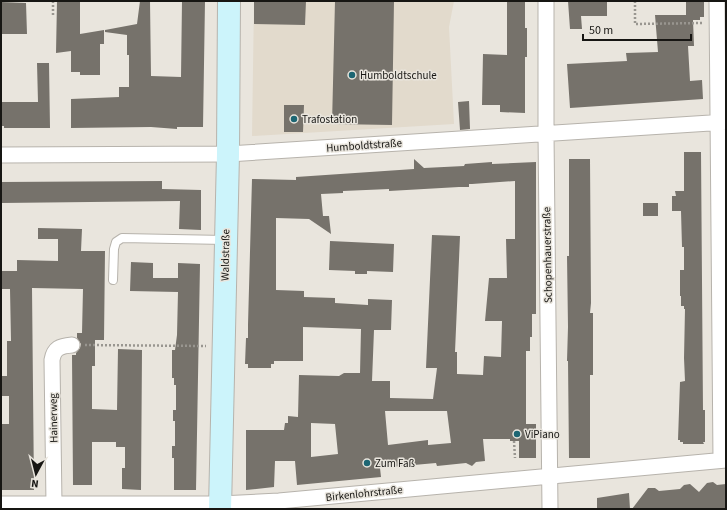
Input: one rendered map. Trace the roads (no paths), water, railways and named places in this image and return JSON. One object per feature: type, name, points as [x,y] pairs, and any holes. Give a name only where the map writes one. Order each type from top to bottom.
[{"type":"main road","name":"Waldstraße","points":[[220,507],[228,154],[229,1]]},
{"type":"street","name":"Schopenhauerstraße","points":[[546,1],[550,509]]},
{"type":"street","points":[[717,1],[722,123],[723,460]]},
{"type":"street","name":"Humboldtstraße","points":[[1,155],[228,154],[722,123]]},
{"type":"street","name":"Hainerweg","points":[[54,504],[52,360],[56,350],[64,346],[72,345]]},
{"type":"street","name":"Birkenlohrstraße","points":[[1,504],[220,507],[723,460]]},
{"type":"lane","points":[[113,280],[114,249],[116,242],[122,238],[226,240]]},
{"type":"place","name":"Humboldtschule","points":[[352,75]]},
{"type":"place","name":"Trafostation","points":[[294,119]]},
{"type":"place","name":"ViPiano","points":[[517,434]]},
{"type":"place","name":"Zum Faß","points":[[367,463]]}]
